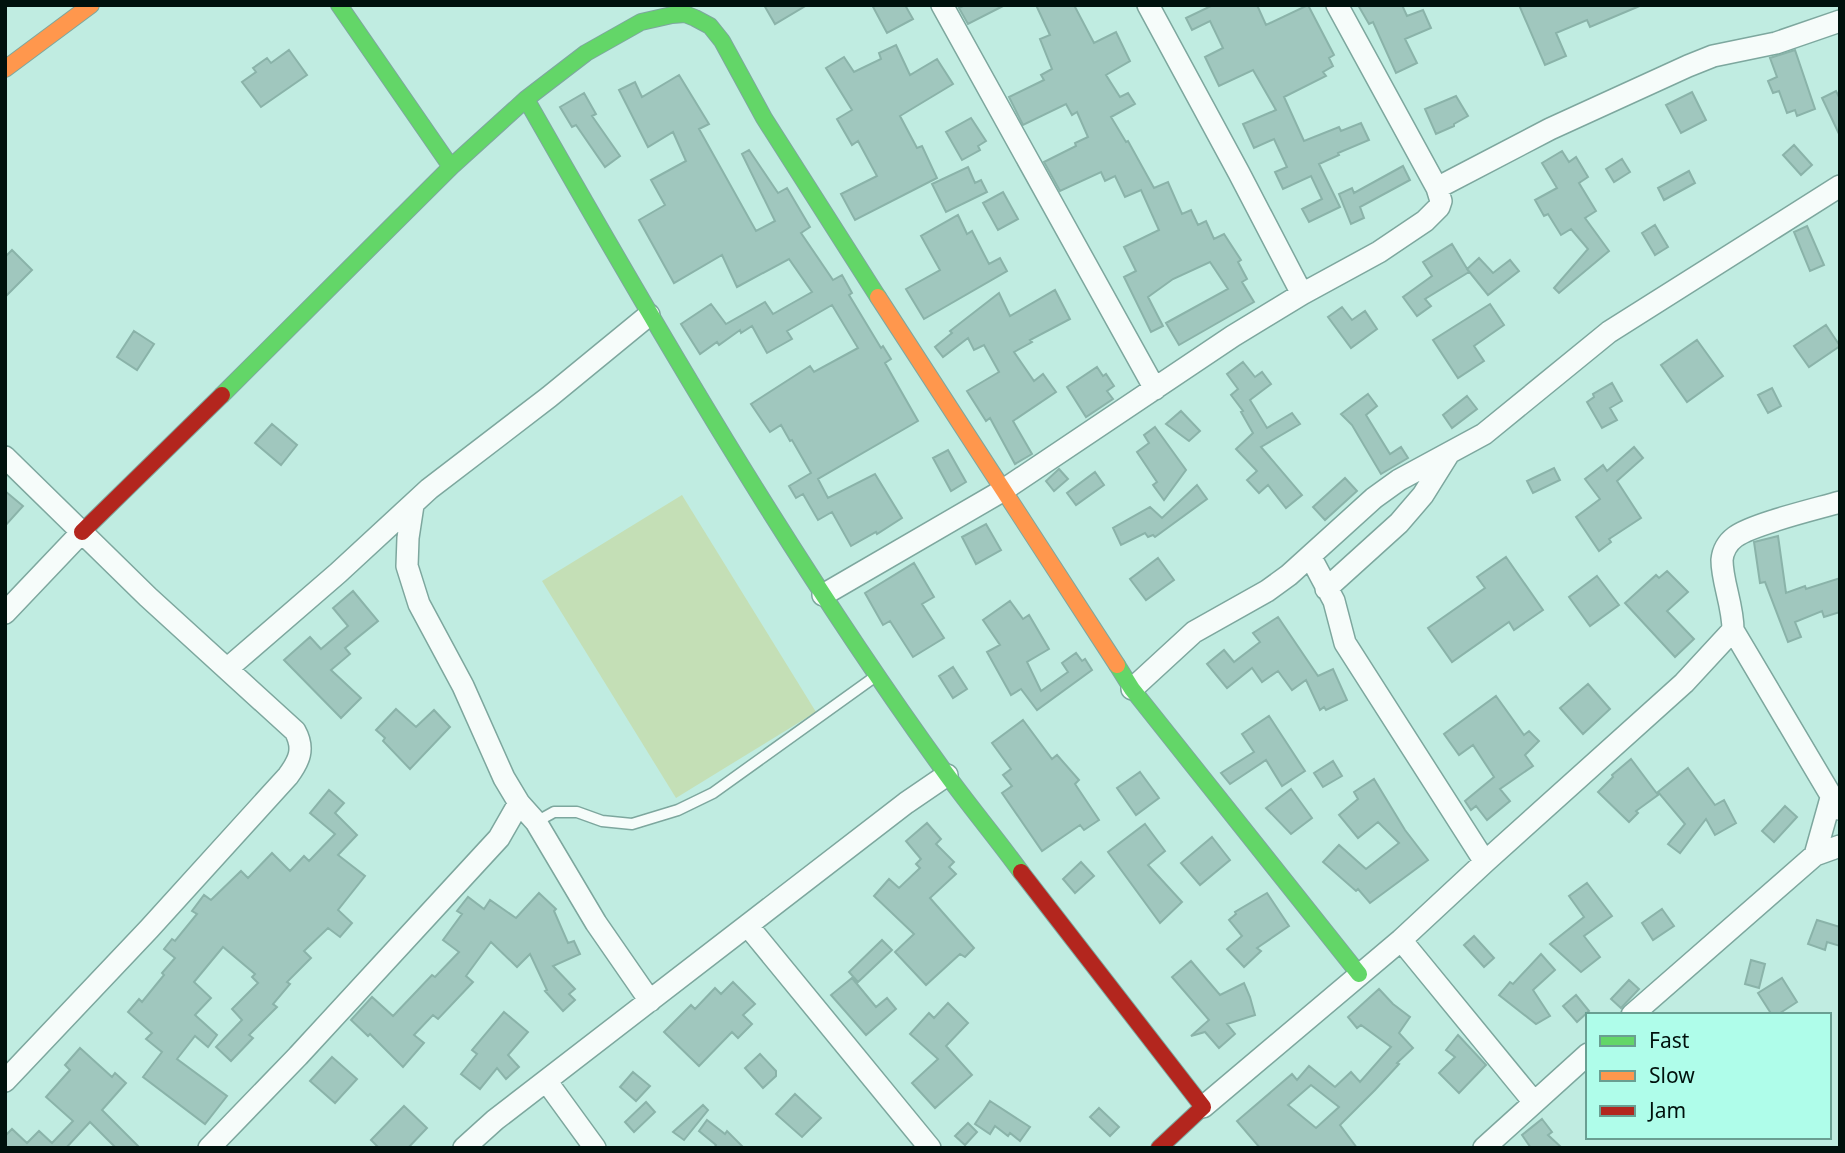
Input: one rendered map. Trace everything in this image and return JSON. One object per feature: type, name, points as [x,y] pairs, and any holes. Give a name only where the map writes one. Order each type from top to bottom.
[{"type":"street","points":[[5,69],[91,5]]},
{"type":"street","points":[[339,5],[451,166]]},
{"type":"street","points":[[942,5],[1155,389]]},
{"type":"street","points":[[1148,5],[1301,294]]},
{"type":"street","points":[[823,595],[1002,491],[1233,336],[1425,222],[1439,207],[1441,201],[1437,188],[1337,5]]},
{"type":"street","points":[[5,613],[82,532],[323,297],[451,166],[526,99],[586,53],[641,22],[659,16],[685,15],[710,26],[728,51],[764,118],[1132,689],[1359,974]]},
{"type":"street","points":[[1437,188],[1550,129],[1689,66],[1713,57],[1776,43],[1840,21]]},
{"type":"street","points":[[526,99],[649,315],[823,595],[947,775],[1203,1107]]},
{"type":"street","points":[[1132,689],[1194,632],[1267,591],[1374,498],[1399,480],[1492,428],[1609,332],[1840,186]]},
{"type":"street","points":[[228,668],[429,489],[549,397],[649,315]]},
{"type":"street","points":[[1326,589],[1399,523],[1423,495],[1449,453]]},
{"type":"street","points":[[5,457],[148,597],[295,731],[301,753],[297,764],[149,929],[5,1081]]},
{"type":"street","points":[[1815,855],[1835,805],[1733,630],[1731,601],[1723,569],[1723,551],[1728,543],[1744,531],[1840,502]]},
{"type":"street","points":[[413,505],[407,566],[419,604],[463,686],[504,778],[519,803],[536,822],[589,911],[650,1001]]},
{"type":"street","points":[[1310,556],[1334,601],[1345,643],[1485,862]]},
{"type":"street","points":[[1159,1148],[1203,1107],[1401,940],[1684,683],[1733,630]]},
{"type":"street","points":[[464,1148],[495,1120],[906,803],[947,775]]},
{"type":"street","points":[[209,1148],[298,1056],[499,838],[519,803]]},
{"type":"street","points":[[1634,1013],[1815,855],[1840,846]]},
{"type":"street","points":[[748,926],[930,1148]]},
{"type":"street","points":[[1401,940],[1533,1101]]},
{"type":"street","points":[[1484,1148],[1586,1056]]},
{"type":"street","points":[[547,1082],[595,1148]]},
{"type":"lane","points":[[536,822],[554,812],[577,812],[602,821],[632,824],[678,810],[713,793],[878,675]]},
{"type":"green space","points":[[682,495],[816,712],[676,798],[542,581]]},
{"type":"building","points":[[764,5],[807,5],[775,24]]},
{"type":"building","points":[[872,5],[905,5],[913,19],[887,33]]},
{"type":"building","points":[[965,5],[1005,5],[968,24],[959,8]]},
{"type":"building","points":[[1036,5],[1074,5],[1094,43],[1116,32],[1130,61],[1106,75],[1120,97],[1128,93],[1135,104],[1111,117],[1126,142],[1128,141],[1154,188],[1168,182],[1182,214],[1191,210],[1198,225],[1206,221],[1214,239],[1224,234],[1241,260],[1238,262],[1247,279],[1242,282],[1254,302],[1179,345],[1166,323],[1228,289],[1210,262],[1173,279],[1148,297],[1163,326],[1151,332],[1124,277],[1136,271],[1124,247],[1159,230],[1141,190],[1125,197],[1115,176],[1105,181],[1101,172],[1060,191],[1044,162],[1088,137],[1077,112],[1072,115],[1066,104],[1023,125],[1009,97],[1044,80],[1041,75],[1052,69],[1040,39],[1050,35]]},
{"type":"building","points":[[1213,5],[1257,5],[1266,25],[1308,5],[1334,55],[1329,58],[1333,66],[1323,72],[1326,76],[1284,97],[1304,141],[1339,127],[1341,131],[1361,123],[1369,140],[1319,164],[1340,207],[1309,222],[1302,209],[1322,199],[1311,176],[1283,189],[1275,172],[1287,167],[1274,139],[1254,148],[1243,124],[1276,110],[1253,70],[1219,86],[1205,57],[1223,48],[1210,21],[1192,30],[1186,18]]},
{"type":"building","points":[[1358,5],[1402,5],[1407,16],[1423,10],[1431,28],[1405,39],[1417,63],[1396,73],[1373,22],[1369,24]]},
{"type":"building","points":[[1519,5],[1642,5],[1590,27],[1587,20],[1556,33],[1566,56],[1545,65]]},
{"type":"building","points":[[896,45],[910,75],[937,59],[953,84],[900,116],[917,148],[922,146],[937,178],[855,220],[841,194],[877,176],[858,141],[852,145],[837,119],[852,110],[826,68],[844,57],[854,72],[881,59],[879,53]]},
{"type":"building","points":[[289,50],[307,75],[261,107],[242,82],[256,72],[253,68],[267,58],[271,63]]},
{"type":"building","points":[[1795,50],[1815,109],[1797,116],[1795,110],[1787,113],[1779,91],[1773,93],[1768,81],[1777,77],[1770,58]]},
{"type":"building","points":[[679,75],[709,124],[699,129],[756,231],[775,221],[742,154],[749,150],[778,193],[787,188],[810,227],[801,233],[833,280],[842,275],[852,293],[849,295],[881,348],[883,346],[891,359],[885,363],[918,421],[818,479],[828,498],[875,474],[902,518],[851,546],[832,512],[818,520],[803,494],[796,498],[789,486],[811,473],[781,425],[770,432],[751,404],[810,366],[814,372],[858,348],[832,305],[787,331],[792,339],[767,353],[752,326],[741,333],[740,330],[719,345],[717,342],[700,354],[681,324],[711,304],[726,324],[765,302],[773,314],[812,292],[789,259],[737,287],[722,255],[674,283],[639,220],[665,205],[651,180],[686,161],[673,132],[648,147],[619,90],[635,82],[642,97]]},
{"type":"building","points":[[1836,91],[1840,99],[1840,136],[1822,98]]},
{"type":"building","points":[[1692,92],[1706,120],[1681,133],[1666,105]]},
{"type":"building","points":[[584,93],[596,114],[592,116],[620,156],[605,167],[576,125],[572,127],[560,107]]},
{"type":"building","points":[[1456,96],[1468,116],[1436,134],[1425,109]]},
{"type":"building","points":[[971,118],[986,141],[978,146],[980,150],[962,160],[946,132]]},
{"type":"building","points":[[1794,145],[1812,165],[1801,175],[1783,155]]},
{"type":"building","points":[[1562,151],[1569,162],[1576,157],[1588,177],[1579,183],[1596,211],[1585,218],[1609,251],[1559,293],[1554,288],[1588,249],[1571,229],[1561,235],[1548,214],[1544,216],[1535,200],[1557,188],[1542,163]]},
{"type":"building","points":[[1622,159],[1630,172],[1614,182],[1606,169]]},
{"type":"building","points":[[1403,166],[1410,180],[1360,207],[1364,218],[1351,224],[1339,194],[1352,188],[1354,193]]},
{"type":"building","points":[[968,167],[975,183],[981,180],[987,192],[946,212],[932,184]]},
{"type":"building","points":[[1689,171],[1695,183],[1664,200],[1658,188]]},
{"type":"building","points":[[1003,192],[1018,219],[998,230],[983,203]]},
{"type":"building","points":[[958,215],[967,234],[972,231],[989,264],[1000,258],[1007,271],[924,319],[906,289],[940,270],[921,236]]},
{"type":"building","points":[[1655,225],[1668,247],[1655,255],[1642,233]]},
{"type":"building","points":[[1807,226],[1824,265],[1810,271],[1794,232]]},
{"type":"building","points":[[1452,244],[1469,272],[1425,299],[1431,306],[1417,316],[1403,297],[1432,276],[1423,262]]},
{"type":"building","points":[[12,250],[32,270],[5,297],[5,257]]},
{"type":"building","points":[[1479,258],[1493,273],[1510,260],[1519,271],[1488,295],[1467,269]]},
{"type":"building","points":[[1055,290],[1070,319],[1030,340],[1032,342],[1014,352],[1034,381],[1043,374],[1056,392],[1013,421],[1032,454],[1015,464],[990,418],[986,421],[967,391],[999,372],[984,345],[974,350],[968,338],[943,357],[935,347],[952,333],[950,331],[999,293],[1010,316]]},
{"type":"building","points":[[1490,304],[1504,325],[1474,346],[1484,361],[1458,378],[1433,340]]},
{"type":"building","points":[[1342,307],[1352,320],[1365,311],[1377,329],[1351,348],[1328,317]]},
{"type":"building","points":[[1826,325],[1840,346],[1809,367],[1794,346]]},
{"type":"building","points":[[134,331],[154,344],[137,370],[117,357]]},
{"type":"building","points":[[1697,340],[1723,376],[1687,402],[1661,365]]},
{"type":"building","points":[[1243,362],[1255,377],[1262,372],[1271,384],[1250,400],[1267,428],[1292,413],[1300,424],[1261,447],[1302,495],[1286,508],[1268,485],[1259,493],[1247,480],[1257,471],[1236,449],[1253,433],[1241,412],[1243,411],[1231,395],[1238,389],[1227,374]]},
{"type":"building","points":[[1097,367],[1114,386],[1107,391],[1113,399],[1086,417],[1067,387]]},
{"type":"building","points":[[1612,383],[1622,401],[1610,408],[1617,420],[1602,428],[1587,402],[1594,397],[1593,394]]},
{"type":"building","points":[[1772,388],[1781,406],[1768,413],[1758,395]]},
{"type":"building","points":[[1368,394],[1377,406],[1366,415],[1390,454],[1401,447],[1408,458],[1381,474],[1352,425],[1341,414]]},
{"type":"building","points":[[1467,396],[1477,409],[1452,428],[1443,415]]},
{"type":"building","points":[[1181,411],[1200,431],[1189,441],[1166,424]]},
{"type":"building","points":[[272,424],[297,445],[281,465],[255,443]]},
{"type":"building","points":[[1155,427],[1186,470],[1164,500],[1153,485],[1157,482],[1137,452],[1149,443],[1144,435]]},
{"type":"building","points":[[1634,447],[1643,458],[1617,481],[1641,518],[1609,539],[1611,542],[1599,551],[1576,517],[1600,499],[1585,479],[1603,465],[1607,471]]},
{"type":"building","points":[[948,450],[966,482],[951,491],[933,458]]},
{"type":"building","points":[[1554,468],[1560,480],[1533,493],[1527,481]]},
{"type":"building","points":[[1059,469],[1068,479],[1054,491],[1046,481]]},
{"type":"building","points":[[1095,472],[1104,485],[1076,505],[1067,493]]},
{"type":"building","points":[[1345,478],[1357,491],[1325,520],[1313,507]]},
{"type":"building","points":[[1197,485],[1207,499],[1155,537],[1148,537],[1145,533],[1121,545],[1113,528],[1150,507],[1162,518]]},
{"type":"building","points":[[5,491],[23,506],[5,526]]},
{"type":"building","points":[[986,524],[1001,550],[976,564],[962,537]]},
{"type":"building","points":[[1778,536],[1786,593],[1840,578],[1840,612],[1824,617],[1822,611],[1795,622],[1801,637],[1788,642],[1765,582],[1760,583],[1754,542]]},
{"type":"building","points":[[1506,557],[1543,610],[1514,630],[1509,622],[1452,662],[1428,628],[1485,588],[1477,577]]},
{"type":"building","points":[[1158,558],[1174,580],[1146,600],[1130,579]]},
{"type":"building","points":[[914,563],[934,597],[922,604],[944,638],[913,657],[890,621],[883,625],[865,593]]},
{"type":"building","points":[[1667,571],[1688,592],[1667,611],[1694,639],[1675,657],[1625,603],[1656,575],[1659,578]]},
{"type":"building","points":[[1597,576],[1619,605],[1590,626],[1569,597]]},
{"type":"building","points":[[353,591],[378,621],[345,648],[350,654],[331,670],[361,698],[341,718],[284,660],[310,637],[321,649],[348,626],[333,608]]},
{"type":"building","points":[[1010,601],[1023,619],[1029,615],[1049,649],[1027,662],[1041,691],[1068,672],[1062,663],[1076,653],[1082,661],[1085,659],[1092,670],[1037,710],[1021,689],[1011,695],[987,652],[1000,645],[983,620]]},
{"type":"building","points":[[1278,617],[1318,676],[1333,669],[1347,700],[1320,710],[1306,680],[1292,690],[1278,671],[1262,682],[1252,668],[1227,688],[1207,664],[1224,650],[1234,662],[1260,642],[1253,633]]},
{"type":"building","points":[[953,667],[967,689],[953,698],[939,676]]},
{"type":"building","points":[[1588,684],[1610,709],[1583,734],[1560,708]]},
{"type":"building","points":[[1496,696],[1524,735],[1529,731],[1539,741],[1525,755],[1533,766],[1500,789],[1510,801],[1487,820],[1476,806],[1471,810],[1465,801],[1494,777],[1473,745],[1459,755],[1444,734]]},
{"type":"building","points":[[396,709],[416,727],[434,710],[450,727],[410,769],[376,730]]},
{"type":"building","points":[[1269,716],[1305,771],[1282,786],[1266,760],[1230,784],[1221,773],[1254,752],[1242,734]]},
{"type":"building","points":[[1023,720],[1052,759],[1057,755],[1079,780],[1075,784],[1099,820],[1084,830],[1080,825],[1042,851],[1002,793],[1012,786],[1003,775],[1011,769],[992,743]]},
{"type":"building","points":[[1631,759],[1658,795],[1636,811],[1638,813],[1629,822],[1598,792],[1612,775]]},
{"type":"building","points":[[1333,761],[1342,776],[1323,787],[1314,773]]},
{"type":"building","points":[[1688,768],[1715,805],[1724,800],[1736,823],[1715,835],[1706,819],[1680,853],[1668,844],[1685,824],[1658,792]]},
{"type":"building","points":[[1140,772],[1159,798],[1136,815],[1117,788]]},
{"type":"building","points":[[1374,779],[1405,830],[1428,860],[1370,903],[1358,889],[1356,891],[1323,862],[1339,845],[1366,869],[1399,843],[1378,822],[1358,838],[1339,815],[1358,799],[1354,792]]},
{"type":"building","points":[[1291,789],[1312,818],[1291,834],[1266,808]]},
{"type":"building","points":[[329,790],[344,803],[335,813],[357,835],[338,855],[365,876],[338,910],[352,923],[340,937],[328,928],[304,951],[311,958],[287,982],[290,984],[273,1004],[277,1007],[249,1035],[253,1038],[231,1061],[216,1047],[242,1020],[232,1009],[258,983],[252,977],[255,974],[223,947],[194,982],[211,998],[195,1015],[217,1035],[208,1047],[195,1036],[177,1059],[227,1096],[205,1124],[143,1077],[162,1052],[146,1039],[152,1033],[128,1012],[139,999],[142,1002],[164,975],[162,973],[175,958],[164,949],[172,939],[175,941],[197,914],[192,911],[204,895],[211,900],[241,871],[248,878],[272,853],[290,871],[304,856],[309,861],[335,834],[310,813]]},
{"type":"building","points":[[1785,806],[1797,817],[1774,842],[1762,831]]},
{"type":"building","points":[[927,823],[941,839],[936,844],[954,862],[949,867],[956,874],[930,898],[974,948],[965,957],[960,954],[926,985],[895,952],[914,934],[874,896],[889,879],[899,888],[920,868],[916,864],[921,859],[906,841]]},
{"type":"building","points":[[1145,824],[1165,851],[1148,865],[1182,902],[1160,923],[1108,852]]},
{"type":"building","points":[[1212,837],[1230,860],[1200,885],[1181,863]]},
{"type":"building","points":[[1081,862],[1094,876],[1075,893],[1063,879]]},
{"type":"building","points":[[1587,883],[1612,916],[1584,936],[1600,957],[1581,972],[1550,944],[1584,917],[1569,896]]},
{"type":"building","points":[[539,893],[556,909],[554,911],[568,943],[574,941],[580,954],[553,966],[575,989],[569,994],[575,1000],[563,1011],[545,991],[547,990],[530,954],[517,967],[491,942],[466,976],[473,982],[438,1019],[433,1015],[414,1035],[424,1043],[403,1067],[370,1034],[368,1036],[351,1020],[372,997],[393,1016],[432,975],[435,977],[459,952],[443,940],[462,914],[457,911],[468,897],[484,909],[490,900],[516,918]]},
{"type":"building","points":[[1267,893],[1289,926],[1257,948],[1261,951],[1244,967],[1227,949],[1242,936],[1229,920],[1235,912]]},
{"type":"building","points":[[1662,909],[1674,926],[1653,940],[1642,923]]},
{"type":"building","points":[[1817,920],[1840,927],[1840,946],[1827,942],[1825,950],[1808,944]]},
{"type":"building","points":[[1474,936],[1494,958],[1484,967],[1464,945]]},
{"type":"building","points":[[882,940],[892,950],[858,982],[849,972]]},
{"type":"building","points":[[1541,954],[1555,970],[1533,990],[1550,1016],[1536,1024],[1499,995]]},
{"type":"building","points":[[1751,960],[1765,964],[1759,988],[1745,984]]},
{"type":"building","points":[[1191,961],[1220,995],[1244,983],[1250,997],[1255,1015],[1227,1024],[1235,1034],[1219,1048],[1205,1032],[1191,1036],[1209,1020],[1172,977]]},
{"type":"building","points":[[852,978],[876,1007],[887,998],[896,1009],[866,1035],[831,995]]},
{"type":"building","points":[[1782,978],[1797,1002],[1780,1013],[1771,1013],[1758,993]]},
{"type":"building","points":[[1629,980],[1639,989],[1621,1008],[1611,999]]},
{"type":"building","points":[[733,982],[755,1004],[743,1015],[752,1024],[738,1038],[732,1032],[699,1066],[664,1032],[691,1005],[695,1009],[715,988],[721,994]]},
{"type":"building","points":[[1379,989],[1410,1017],[1399,1033],[1413,1048],[1340,1125],[1357,1148],[1260,1148],[1237,1121],[1292,1074],[1297,1080],[1309,1066],[1335,1087],[1351,1072],[1360,1082],[1391,1047],[1361,1025],[1357,1028],[1348,1017]],"holes":[[[1311,1085],[1339,1107],[1316,1128],[1288,1105]]]},
{"type":"building","points":[[1576,995],[1589,1011],[1577,1022],[1563,1006]]},
{"type":"building","points":[[948,1003],[968,1023],[946,1046],[972,1075],[935,1108],[912,1083],[938,1059],[910,1034],[929,1013],[934,1018]]},
{"type":"building","points":[[504,1012],[528,1032],[508,1055],[519,1067],[506,1079],[497,1068],[480,1089],[461,1074],[477,1054],[472,1050]]},
{"type":"building","points":[[1458,1035],[1486,1065],[1459,1093],[1439,1073],[1455,1057],[1446,1050]]},
{"type":"building","points":[[80,1048],[112,1077],[115,1073],[126,1083],[102,1110],[140,1148],[116,1148],[90,1122],[66,1148],[5,1148],[5,1136],[12,1129],[27,1143],[39,1131],[52,1143],[73,1121],[46,1097],[70,1070],[65,1065]]},
{"type":"building","points":[[760,1054],[776,1071],[776,1076],[763,1088],[745,1068]]},
{"type":"building","points":[[332,1057],[357,1079],[335,1103],[310,1081]]},
{"type":"building","points":[[633,1072],[650,1086],[636,1101],[620,1087]]},
{"type":"building","points":[[795,1094],[821,1118],[802,1137],[776,1114]]},
{"type":"building","points":[[990,1101],[1030,1127],[1020,1141],[995,1126],[990,1134],[975,1124]]},
{"type":"building","points":[[646,1102],[655,1112],[634,1132],[625,1122]]},
{"type":"building","points":[[703,1105],[708,1110],[684,1140],[673,1132]]},
{"type":"building","points":[[404,1106],[427,1128],[408,1148],[379,1148],[371,1140]]},
{"type":"building","points":[[1099,1108],[1119,1127],[1110,1136],[1090,1117]]},
{"type":"building","points":[[1542,1119],[1552,1132],[1548,1135],[1562,1148],[1531,1148],[1522,1135]]},
{"type":"building","points":[[707,1120],[725,1134],[727,1131],[744,1148],[714,1148],[716,1145],[699,1131]]},
{"type":"building","points":[[968,1123],[977,1132],[965,1145],[955,1136]]},
{"type":"traffic: fast","points":[[339,5],[451,167]]},
{"type":"traffic: fast","points":[[222,395],[451,167],[526,99],[586,53],[641,22],[672,15],[685,14],[695,18],[710,26],[722,41],[764,118],[878,297]]},
{"type":"traffic: fast","points":[[526,99],[727,443],[780,527],[889,694],[1021,872]]},
{"type":"traffic: fast","points":[[1117,665],[1132,689],[1359,974]]},
{"type":"traffic: slow","points":[[5,69],[91,5]]},
{"type":"traffic: slow","points":[[878,297],[1117,665]]},
{"type":"traffic: jam","points":[[82,532],[222,395]]},
{"type":"traffic: jam","points":[[1021,872],[1203,1107],[1159,1148]]}]
